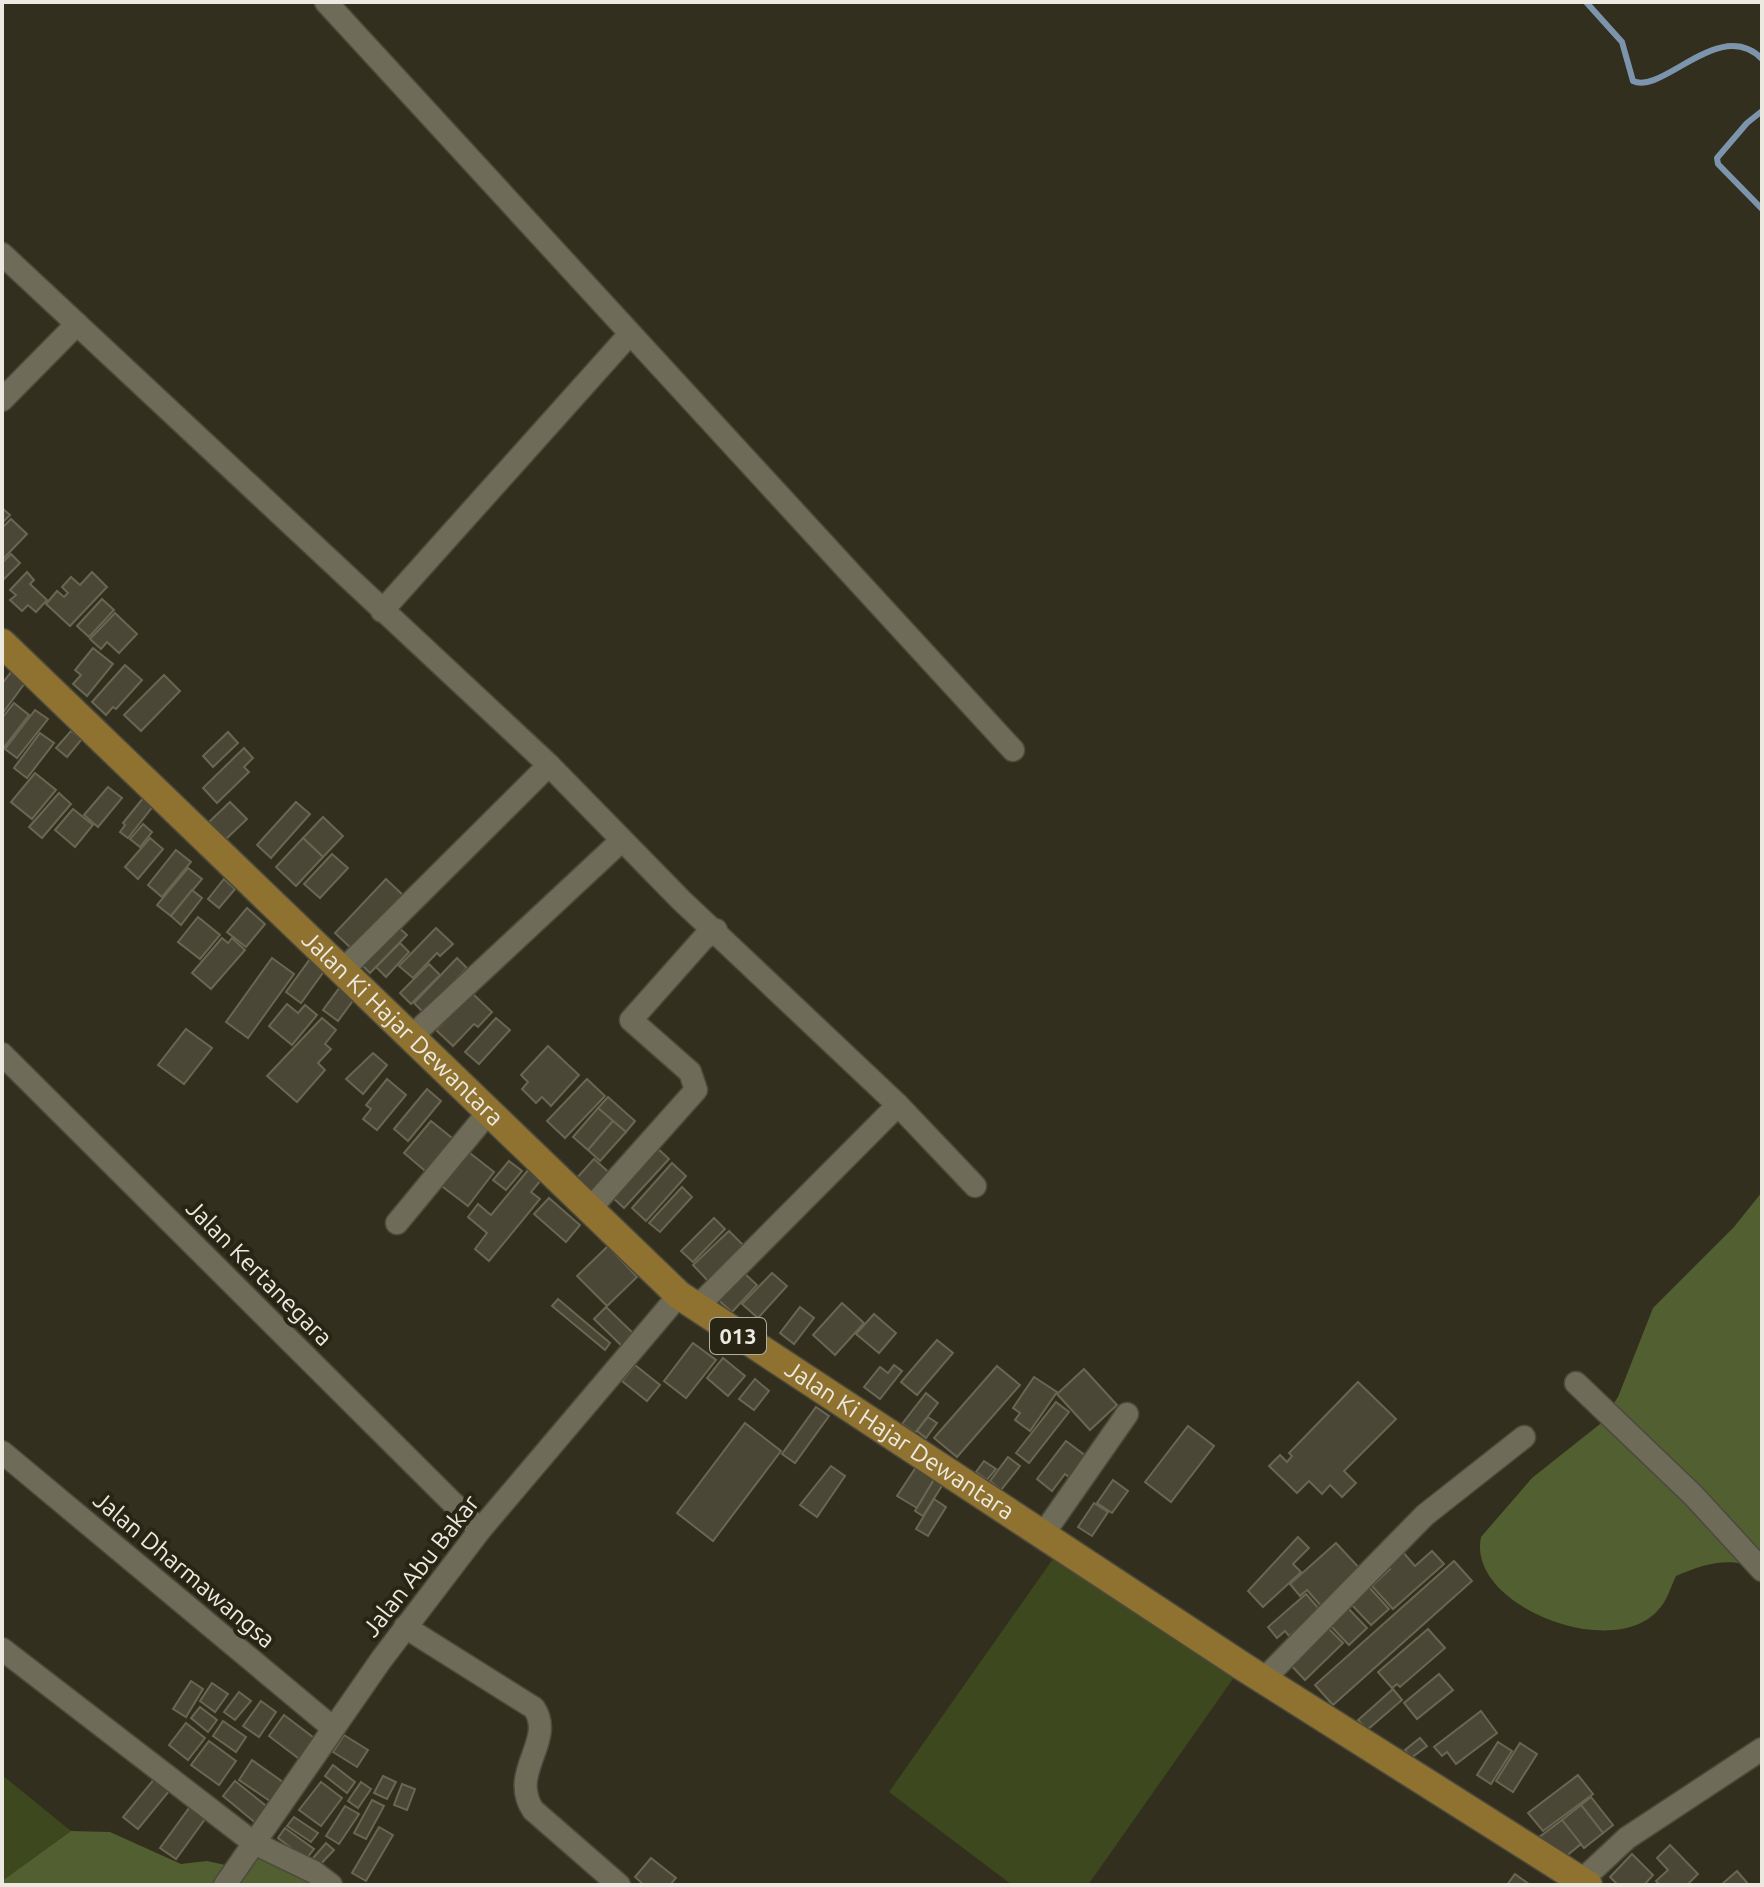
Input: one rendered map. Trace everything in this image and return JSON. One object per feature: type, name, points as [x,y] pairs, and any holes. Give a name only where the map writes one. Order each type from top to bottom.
[{"type":"main road","name":"Jalan Ki Hajar Dewantara","points":[[2,643],[109,750],[412,1036],[487,1114],[688,1301],[1585,1883]]},
{"type":"street","points":[[326,2],[1013,750]]},
{"type":"street","points":[[2,254],[549,765],[621,841],[898,1105],[975,1186]]},
{"type":"street","points":[[2,400],[77,324]]},
{"type":"street","points":[[382,611],[629,335]]},
{"type":"street","points":[[343,970],[549,765]]},
{"type":"street","points":[[412,1036],[621,841]]},
{"type":"street","points":[[589,1210],[696,1090],[690,1072],[631,1020],[703,939],[716,930]]},
{"type":"street","name":"Jalan Kertanegara","points":[[2,1054],[480,1530]]},
{"type":"street","name":"Jalan Abu Bakar","points":[[225,1885],[405,1627],[480,1530],[688,1301],[898,1105]]},
{"type":"street","points":[[397,1223],[487,1114]]},
{"type":"street","points":[[1576,1383],[1693,1495],[1762,1570]]},
{"type":"street","points":[[1044,1533],[1127,1414]]},
{"type":"street","points":[[1265,1678],[1425,1515],[1524,1437]]},
{"type":"street","name":"Jalan Dharmawangsa","points":[[2,1452],[333,1728]]},
{"type":"street","points":[[405,1627],[534,1708],[541,1718],[541,1730],[525,1780],[524,1795],[533,1810],[619,1885]]},
{"type":"street","points":[[2,1649],[254,1843],[314,1872],[331,1885]]},
{"type":"street","points":[[1585,1883],[1627,1838],[1762,1749]]},
{"type":"green space","points":[[1762,1192],[1762,1570],[1729,1562],[1687,1571],[1676,1576],[1659,1609],[1638,1624],[1611,1630],[1579,1628],[1548,1619],[1519,1604],[1496,1585],[1483,1562],[1481,1537],[1532,1478],[1600,1424],[1618,1397],[1653,1308],[1734,1227]]},
{"type":"green space","points":[[1062,1546],[1242,1666],[1088,1885],[1012,1885],[889,1792]]},
{"type":"green space","points":[[2,1775],[71,1831],[2,1881]]},
{"type":"green space","points":[[71,1831],[110,1832],[181,1864],[207,1861],[230,1866],[254,1843],[331,1885],[2,1885],[2,1881]]},
{"type":"building","points":[[2,508],[10,515],[2,523]]},
{"type":"building","points":[[11,519],[27,534],[2,560],[2,528]]},
{"type":"building","points":[[11,554],[20,563],[2,581],[2,563]]},
{"type":"building","points":[[27,572],[34,580],[30,584],[47,600],[36,612],[28,605],[22,611],[10,600],[16,595],[10,590]]},
{"type":"building","points":[[92,572],[107,587],[70,626],[46,604],[57,591],[64,597],[68,593],[62,587],[71,577],[80,585]]},
{"type":"building","points":[[102,599],[114,610],[89,637],[77,626]]},
{"type":"building","points":[[115,613],[137,634],[119,653],[107,642],[101,649],[90,639]]},
{"type":"building","points":[[93,648],[113,664],[87,696],[73,684],[81,675],[75,670]]},
{"type":"building","points":[[125,665],[142,680],[116,709],[113,707],[106,715],[92,702]]},
{"type":"building","points":[[11,672],[25,683],[2,714],[2,684]]},
{"type":"building","points":[[164,675],[180,691],[141,731],[124,715]]},
{"type":"building","points":[[14,703],[29,715],[2,750],[2,718]]},
{"type":"building","points":[[35,710],[48,719],[17,758],[5,749]]},
{"type":"building","points":[[71,731],[82,739],[67,757],[56,748]]},
{"type":"building","points":[[228,732],[238,743],[213,767],[203,756]]},
{"type":"building","points":[[40,733],[54,743],[27,778],[14,768]]},
{"type":"building","points":[[244,748],[253,758],[244,767],[249,772],[217,803],[203,788]]},
{"type":"building","points":[[35,773],[56,790],[32,819],[11,802]]},
{"type":"building","points":[[108,787],[122,798],[98,827],[84,815]]},
{"type":"building","points":[[59,793],[71,804],[42,838],[29,827]]},
{"type":"building","points":[[144,797],[154,805],[128,838],[120,832],[125,825],[123,823]]},
{"type":"building","points":[[230,802],[247,819],[226,839],[209,822]]},
{"type":"building","points":[[296,802],[310,814],[271,858],[257,845]]},
{"type":"building","points":[[73,809],[93,825],[75,847],[55,830]]},
{"type":"building","points":[[323,817],[343,836],[323,857],[303,838]]},
{"type":"building","points":[[143,824],[152,832],[140,847],[130,839]]},
{"type":"building","points":[[150,838],[163,849],[138,879],[125,867]]},
{"type":"building","points":[[303,838],[323,857],[296,886],[276,867]]},
{"type":"building","points":[[176,850],[191,862],[162,897],[148,885]]},
{"type":"building","points":[[332,854],[348,868],[320,898],[304,884]]},
{"type":"building","points":[[188,868],[202,879],[171,916],[157,905]]},
{"type":"building","points":[[224,879],[235,889],[219,908],[208,899]]},
{"type":"building","points":[[386,879],[405,897],[354,951],[335,933]]},
{"type":"building","points":[[192,890],[202,898],[181,925],[171,916]]},
{"type":"building","points":[[247,908],[265,924],[246,947],[227,932]]},
{"type":"building","points":[[198,917],[220,935],[200,959],[178,942]]},
{"type":"building","points":[[397,926],[407,935],[370,973],[360,963]]},
{"type":"building","points":[[436,928],[453,944],[440,956],[437,953],[413,978],[399,966]]},
{"type":"building","points":[[222,938],[228,943],[232,938],[245,950],[211,989],[192,973]]},
{"type":"building","points":[[400,943],[409,952],[386,977],[376,967]]},
{"type":"building","points":[[272,958],[294,974],[248,1038],[226,1022]]},
{"type":"building","points":[[457,958],[467,968],[424,1013],[414,1003]]},
{"type":"building","points":[[310,959],[325,970],[301,1003],[286,992]]},
{"type":"building","points":[[429,964],[440,975],[411,1004],[400,993]]},
{"type":"building","points":[[340,987],[355,998],[338,1021],[323,1010]]},
{"type":"building","points":[[472,993],[492,1012],[478,1027],[474,1024],[453,1046],[436,1030]]},
{"type":"building","points":[[287,1004],[298,1013],[305,1005],[317,1015],[292,1045],[269,1026]]},
{"type":"building","points":[[322,1018],[336,1030],[325,1044],[331,1049],[318,1063],[325,1070],[297,1102],[267,1076]]},
{"type":"building","points":[[496,1018],[510,1030],[479,1064],[465,1052]]},
{"type":"building","points":[[186,1029],[212,1048],[184,1084],[158,1065]]},
{"type":"building","points":[[548,1046],[579,1075],[551,1106],[542,1097],[536,1103],[522,1089],[528,1082],[521,1075]]},
{"type":"building","points":[[373,1053],[387,1065],[363,1094],[346,1079]]},
{"type":"building","points":[[387,1079],[406,1095],[377,1130],[363,1119],[371,1109],[366,1105]]},
{"type":"building","points":[[587,1079],[605,1096],[565,1138],[547,1121]]},
{"type":"building","points":[[427,1089],[441,1101],[408,1141],[394,1129]]},
{"type":"building","points":[[608,1097],[635,1121],[626,1132],[598,1108]]},
{"type":"building","points":[[598,1108],[613,1121],[588,1150],[573,1137]]},
{"type":"building","points":[[431,1121],[457,1142],[430,1175],[404,1153]]},
{"type":"building","points":[[613,1121],[626,1132],[600,1161],[588,1150]]},
{"type":"building","points":[[655,1146],[669,1159],[624,1208],[611,1196]]},
{"type":"building","points":[[466,1150],[494,1172],[468,1206],[439,1184]]},
{"type":"building","points":[[594,1159],[613,1176],[594,1197],[575,1180]]},
{"type":"building","points":[[509,1161],[522,1171],[506,1190],[493,1180]]},
{"type":"building","points":[[672,1163],[686,1176],[646,1221],[632,1208]]},
{"type":"building","points":[[529,1169],[542,1179],[531,1192],[540,1199],[489,1261],[475,1249],[487,1233],[468,1217],[478,1204],[491,1215]]},
{"type":"building","points":[[682,1187],[692,1197],[660,1232],[649,1223]]},
{"type":"building","points":[[549,1198],[580,1225],[566,1242],[534,1214]]},
{"type":"building","points":[[714,1218],[725,1229],[693,1262],[681,1251]]},
{"type":"building","points":[[729,1231],[745,1247],[709,1282],[693,1265]]},
{"type":"building","points":[[608,1246],[637,1277],[607,1306],[577,1276]]},
{"type":"building","points":[[741,1270],[757,1285],[732,1312],[716,1298]]},
{"type":"building","points":[[772,1273],[787,1286],[758,1318],[742,1304]]},
{"type":"building","points":[[558,1299],[610,1343],[605,1350],[552,1306]]},
{"type":"building","points":[[842,1303],[864,1323],[835,1355],[813,1335]]},
{"type":"building","points":[[606,1307],[636,1336],[624,1348],[594,1319]]},
{"type":"building","points":[[800,1307],[814,1318],[794,1344],[780,1333]]},
{"type":"building","points":[[874,1314],[896,1333],[879,1353],[856,1334]]},
{"type":"building","points":[[937,1340],[953,1353],[917,1395],[901,1382]]},
{"type":"building","points":[[693,1343],[716,1360],[686,1398],[664,1381]]},
{"type":"building","points":[[723,1358],[745,1376],[728,1396],[707,1378]]},
{"type":"building","points":[[635,1365],[660,1385],[647,1401],[622,1381]]},
{"type":"building","points":[[894,1365],[902,1371],[880,1399],[864,1387],[880,1367],[888,1373]]},
{"type":"building","points":[[997,1366],[1020,1385],[957,1457],[934,1438]]},
{"type":"building","points":[[1084,1369],[1117,1405],[1090,1430],[1057,1394]]},
{"type":"building","points":[[1034,1377],[1057,1392],[1030,1431],[1015,1420],[1020,1413],[1013,1408]]},
{"type":"building","points":[[755,1379],[769,1391],[754,1410],[739,1399]]},
{"type":"building","points":[[1358,1382],[1396,1419],[1344,1471],[1356,1483],[1342,1497],[1330,1485],[1322,1494],[1309,1481],[1297,1493],[1269,1466],[1280,1455],[1287,1462],[1292,1456],[1289,1453]]},
{"type":"building","points":[[926,1393],[938,1403],[915,1433],[902,1424]]},
{"type":"building","points":[[1056,1402],[1069,1412],[1029,1463],[1016,1453]]},
{"type":"building","points":[[816,1407],[829,1416],[795,1463],[782,1454]]},
{"type":"building","points":[[928,1417],[937,1423],[926,1438],[917,1431]]},
{"type":"building","points":[[745,1423],[781,1451],[713,1541],[677,1513]]},
{"type":"building","points":[[1188,1426],[1214,1446],[1171,1502],[1145,1482]]},
{"type":"building","points":[[1066,1441],[1086,1456],[1070,1478],[1065,1474],[1052,1491],[1037,1479]]},
{"type":"building","points":[[1008,1457],[1020,1466],[1001,1490],[990,1481]]},
{"type":"building","points":[[984,1461],[996,1469],[987,1480],[976,1472]]},
{"type":"building","points":[[831,1466],[845,1476],[817,1517],[800,1505]]},
{"type":"building","points":[[916,1467],[935,1478],[917,1508],[897,1496]]},
{"type":"building","points":[[935,1478],[943,1484],[923,1516],[915,1511]]},
{"type":"building","points":[[1113,1480],[1128,1491],[1112,1513],[1097,1503]]},
{"type":"building","points":[[934,1499],[946,1507],[928,1536],[916,1529]]},
{"type":"building","points":[[1094,1503],[1108,1512],[1092,1536],[1078,1527]]},
{"type":"building","points":[[1298,1537],[1309,1548],[1293,1564],[1301,1572],[1263,1607],[1248,1591]]},
{"type":"building","points":[[1336,1543],[1362,1571],[1322,1607],[1307,1590],[1300,1596],[1290,1584]]},
{"type":"building","points":[[1402,1551],[1415,1566],[1432,1551],[1444,1564],[1393,1609],[1372,1586],[1390,1569],[1386,1565]]},
{"type":"building","points":[[1454,1561],[1472,1581],[1333,1705],[1315,1685]]},
{"type":"building","points":[[1367,1585],[1389,1609],[1371,1625],[1349,1602]]},
{"type":"building","points":[[1306,1594],[1320,1610],[1289,1636],[1285,1631],[1277,1638],[1268,1627]]},
{"type":"building","points":[[1345,1605],[1367,1628],[1349,1645],[1327,1622]]},
{"type":"building","points":[[1325,1625],[1343,1643],[1305,1680],[1287,1661]]},
{"type":"building","points":[[1428,1629],[1445,1648],[1400,1687],[1397,1684],[1392,1688],[1378,1672]]},
{"type":"building","points":[[1439,1674],[1453,1690],[1417,1719],[1404,1703]]},
{"type":"building","points":[[191,1681],[203,1689],[186,1717],[173,1709]]},
{"type":"building","points":[[212,1683],[228,1694],[215,1712],[200,1701]]},
{"type":"building","points":[[1393,1689],[1402,1700],[1367,1730],[1358,1720]]},
{"type":"building","points":[[239,1692],[251,1701],[235,1720],[224,1712]]},
{"type":"building","points":[[261,1701],[276,1712],[259,1737],[243,1726]]},
{"type":"building","points":[[200,1707],[217,1720],[208,1732],[191,1718]]},
{"type":"building","points":[[1481,1711],[1497,1733],[1456,1764],[1447,1752],[1442,1756],[1434,1747]]},
{"type":"building","points":[[284,1715],[318,1741],[302,1761],[269,1736]]},
{"type":"building","points":[[223,1721],[246,1737],[236,1752],[213,1736]]},
{"type":"building","points":[[186,1723],[205,1738],[188,1760],[169,1745]]},
{"type":"building","points":[[344,1735],[368,1750],[357,1767],[333,1752]]},
{"type":"building","points":[[1420,1738],[1427,1746],[1411,1758],[1405,1750]]},
{"type":"building","points":[[209,1741],[236,1761],[219,1785],[191,1765]]},
{"type":"building","points":[[1498,1742],[1512,1751],[1491,1784],[1477,1775]]},
{"type":"building","points":[[1520,1743],[1537,1754],[1513,1792],[1496,1781]]},
{"type":"building","points":[[252,1760],[283,1782],[270,1801],[239,1780]]},
{"type":"building","points":[[333,1765],[355,1782],[347,1793],[325,1776]]},
{"type":"building","points":[[1578,1775],[1593,1794],[1543,1831],[1528,1813]]},
{"type":"building","points":[[383,1776],[396,1782],[387,1799],[374,1793]]},
{"type":"building","points":[[155,1778],[170,1790],[138,1829],[123,1817]]},
{"type":"building","points":[[235,1781],[270,1809],[257,1824],[223,1796]]},
{"type":"building","points":[[321,1782],[342,1798],[321,1826],[299,1810]]},
{"type":"building","points":[[361,1782],[371,1789],[358,1808],[348,1801]]},
{"type":"building","points":[[402,1784],[415,1789],[407,1810],[394,1805]]},
{"type":"building","points":[[1591,1797],[1613,1825],[1603,1833],[1581,1805]]},
{"type":"building","points":[[372,1800],[384,1806],[366,1839],[354,1833]]},
{"type":"building","points":[[192,1804],[208,1815],[176,1859],[160,1848]]},
{"type":"building","points":[[1581,1805],[1603,1833],[1584,1848],[1562,1820]]},
{"type":"building","points":[[345,1806],[359,1814],[339,1844],[326,1836]]},
{"type":"building","points":[[294,1817],[318,1833],[311,1842],[287,1826]]},
{"type":"building","points":[[1562,1820],[1581,1844],[1565,1857],[1538,1838]]},
{"type":"building","points":[[379,1827],[393,1835],[366,1881],[352,1873]]},
{"type":"building","points":[[285,1828],[314,1849],[306,1859],[278,1838]]},
{"type":"building","points":[[326,1843],[334,1850],[315,1870],[308,1864]]},
{"type":"building","points":[[1670,1845],[1698,1874],[1687,1885],[1660,1885],[1656,1881],[1668,1870],[1657,1858]]},
{"type":"building","points":[[1632,1854],[1653,1875],[1644,1885],[1618,1885],[1610,1877]]},
{"type":"building","points":[[651,1858],[676,1878],[670,1885],[644,1885],[635,1877]]},
{"type":"building","points":[[1737,1871],[1749,1885],[1721,1885]]},
{"type":"building","points":[[1515,1874],[1530,1885],[1507,1885]]},
{"type":"waterway","points":[[1586,2],[1622,42],[1633,81],[1645,82],[1660,77],[1693,59],[1728,46],[1746,48],[1762,59]]},
{"type":"waterway","points":[[1762,111],[1747,123],[1717,158],[1718,164],[1762,209]]}]
